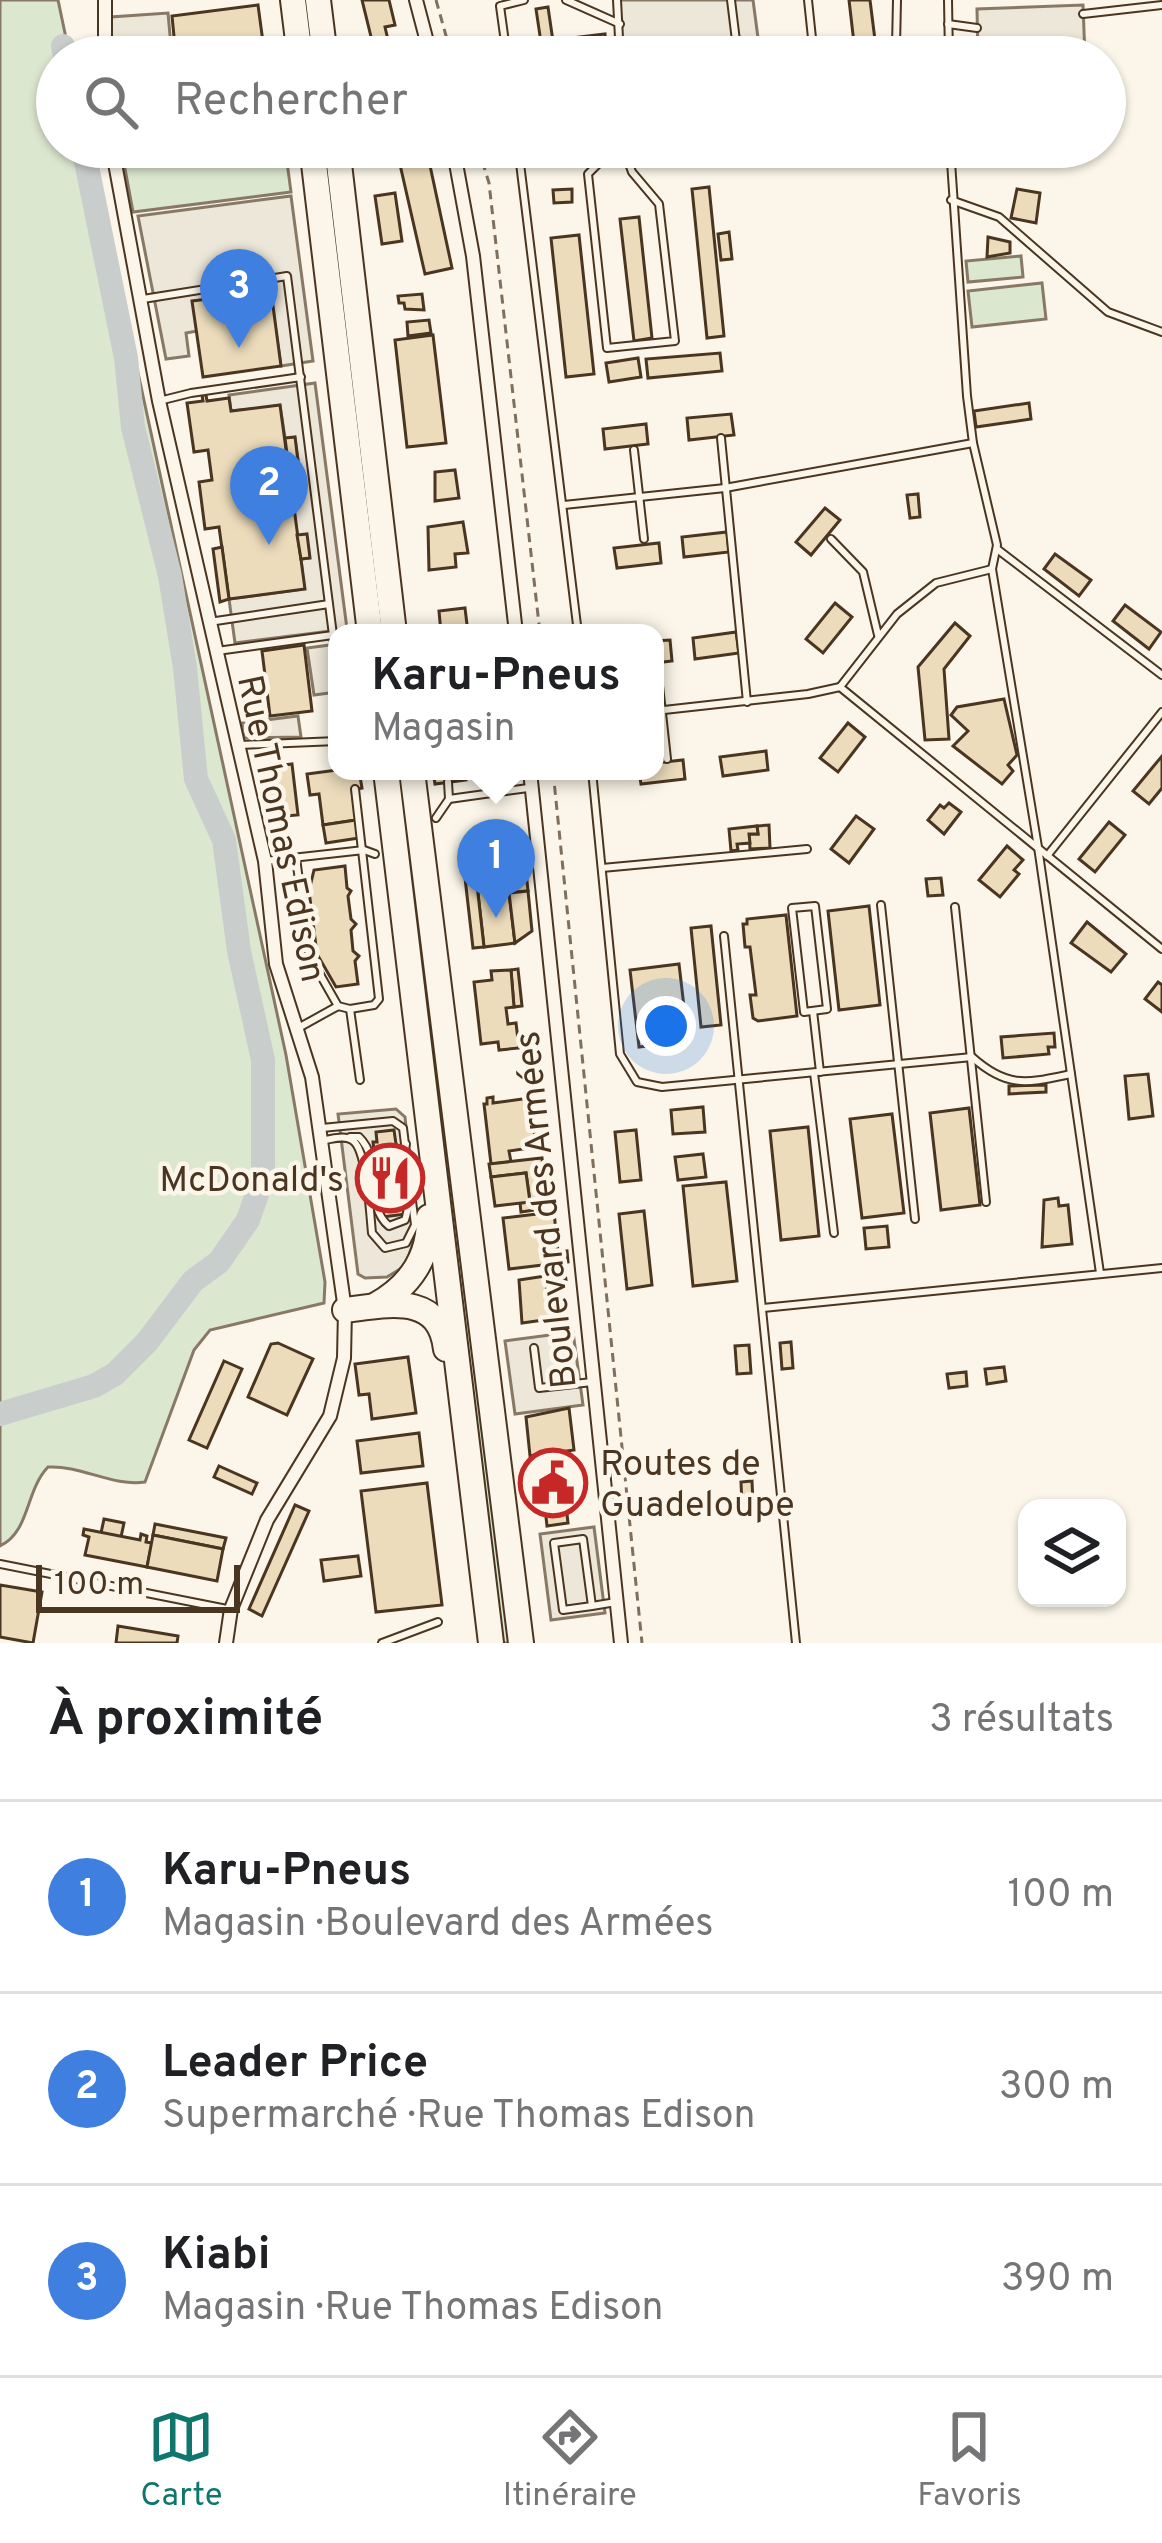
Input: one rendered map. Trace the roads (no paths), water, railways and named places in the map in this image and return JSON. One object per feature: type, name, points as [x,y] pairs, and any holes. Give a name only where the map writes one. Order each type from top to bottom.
[{"type":"highway","points":[[293,0],[297,36]]},
{"type":"highway","points":[[318,0],[322,36]]},
{"type":"highway","points":[[315,168],[369,624]]},
{"type":"highway","points":[[340,168],[395,624]]},
{"type":"highway","points":[[347,624],[354,597],[357,524]]},
{"type":"highway","points":[[387,780],[491,1643]]},
{"type":"highway","points":[[413,780],[521,1643]]},
{"type":"highway","points":[[442,1011],[430,834],[443,808]]},
{"type":"highway","points":[[370,852],[385,870],[416,1018]]},
{"type":"highway","points":[[374,1306],[411,1278],[427,1245],[422,1071]]},
{"type":"highway","points":[[345,1310],[419,1307],[440,1325],[467,1511],[479,1553]]},
{"type":"street","points":[[105,0],[105,36]]},
{"type":"street","points":[[416,0],[425,36]]},
{"type":"street","name":"Rue Thomas Edison","points":[[116,168],[159,401],[265,862],[275,964],[312,1077],[345,1310],[344,1358],[331,1416],[267,1520],[231,1609],[226,1643]]},
{"type":"street","points":[[457,168],[473,256],[515,624]]},
{"type":"street","name":"Boulevard des Armées","points":[[531,780],[621,1643]]},
{"type":"lane","points":[[504,36],[500,6],[524,0]]},
{"type":"lane","points":[[566,0],[620,24]]},
{"type":"lane","points":[[617,0],[620,36]]},
{"type":"lane","points":[[731,0],[735,36]]},
{"type":"lane","points":[[808,0],[812,36]]},
{"type":"lane","points":[[896,36],[898,0]]},
{"type":"lane","points":[[948,0],[948,36]]},
{"type":"lane","points":[[1083,14],[1162,5]]},
{"type":"lane","points":[[948,24],[977,28]]},
{"type":"lane","points":[[521,168],[577,624]]},
{"type":"lane","points":[[593,168],[587,174],[607,348],[675,341],[659,204],[630,168]]},
{"type":"lane","points":[[950,168],[973,443],[997,549],[992,569],[1100,1274]]},
{"type":"lane","points":[[951,200],[999,217],[1108,312],[1162,332]]},
{"type":"lane","points":[[139,300],[287,276],[329,604],[340,624]]},
{"type":"lane","points":[[159,401],[301,377]]},
{"type":"lane","points":[[721,438],[747,702]]},
{"type":"lane","points":[[564,505],[725,488],[973,443]]},
{"type":"lane","points":[[634,450],[644,539]]},
{"type":"lane","points":[[831,538],[862,572],[878,636]]},
{"type":"lane","points":[[997,549],[1162,675]]},
{"type":"lane","points":[[664,710],[840,687],[897,614],[936,583],[992,569]]},
{"type":"lane","points":[[209,622],[329,604]]},
{"type":"lane","points":[[216,651],[328,636]]},
{"type":"lane","points":[[840,687],[1162,949]]},
{"type":"lane","points":[[1047,856],[1162,712]]},
{"type":"lane","points":[[236,745],[328,741]]},
{"type":"lane","points":[[664,743],[667,759]]},
{"type":"lane","points":[[593,780],[620,1054],[638,1082],[662,1087],[972,1057],[1009,1082],[1071,1074]]},
{"type":"lane","points":[[448,782],[443,808],[532,788]]},
{"type":"lane","points":[[297,1029],[338,1006],[374,1005],[379,999],[370,852],[355,789]]},
{"type":"lane","points":[[602,868],[807,849]]},
{"type":"lane","points":[[265,862],[370,852]]},
{"type":"lane","points":[[296,858],[309,955],[338,1006]]},
{"type":"lane","points":[[881,904],[915,1219]]},
{"type":"lane","points":[[815,906],[827,1009],[813,1011],[804,1012],[792,908],[815,906]]},
{"type":"lane","points":[[955,907],[986,1202]]},
{"type":"lane","points":[[724,936],[796,1643]]},
{"type":"lane","points":[[350,1009],[360,1080]]},
{"type":"lane","points":[[813,1011],[834,1233]]},
{"type":"lane","points":[[323,1134],[392,1121],[403,1128],[416,1225],[406,1243],[385,1248],[372,1233],[360,1148],[346,1137]]},
{"type":"lane","points":[[323,1134],[359,1137],[368,1146],[378,1211],[389,1226],[405,1220],[409,1209],[402,1153],[406,1142]]},
{"type":"lane","points":[[763,1308],[1162,1268]]},
{"type":"lane","points":[[534,1348],[539,1388],[592,1382]]},
{"type":"lane","points":[[592,1606],[583,1539],[554,1543],[563,1610],[592,1606],[616,1602]]},
{"type":"lane","points":[[0,1564],[231,1609]]},
{"type":"lane","points":[[382,1643],[437,1622]]},
{"type":"waterway","points":[[0,1414],[94,1386],[115,1374],[147,1342],[193,1281],[219,1262],[248,1220],[263,1177],[263,1060],[239,951],[224,840],[196,779],[170,576],[133,427],[126,358],[87,168]]},
{"type":"place","name":"Kiabi","points":[[239,348]]},
{"type":"place","name":"Leader Price","points":[[269,545]]},
{"type":"place","name":"Karu-Pneus","points":[[496,918]]},
{"type":"place","name":"McDonald's","points":[[390,1178]]},
{"type":"place","name":"Routes de Guadeloupe","points":[[553,1483]]}]
